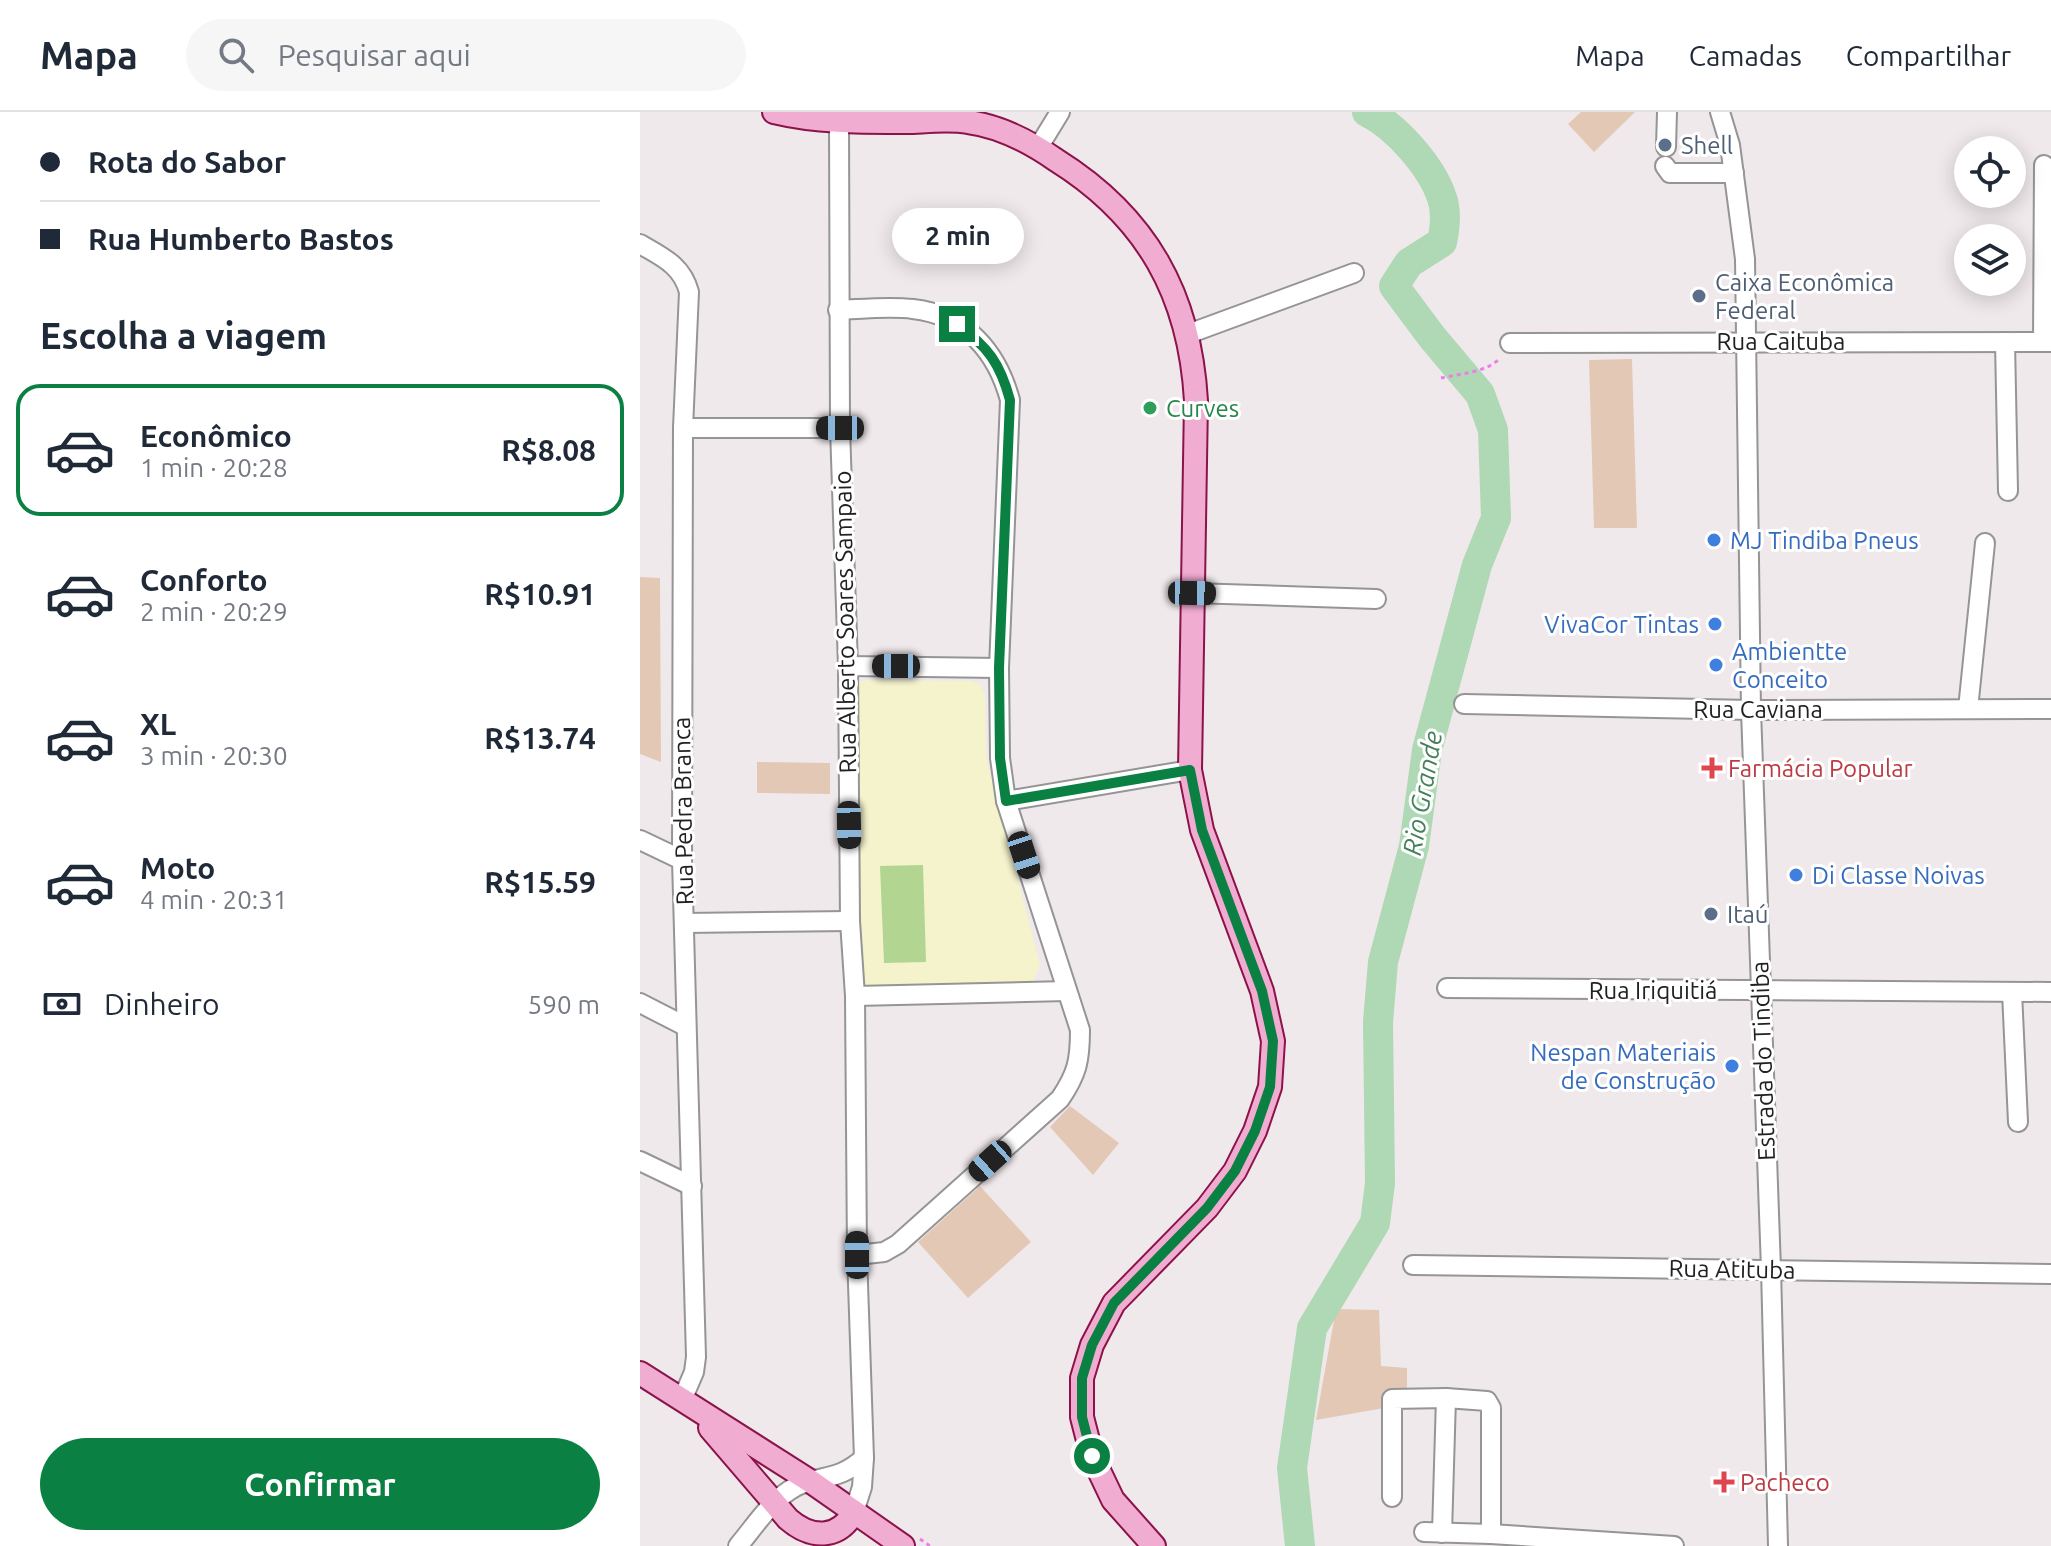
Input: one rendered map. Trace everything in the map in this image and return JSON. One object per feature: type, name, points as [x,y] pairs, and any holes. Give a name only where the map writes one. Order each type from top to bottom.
[{"type":"main road","points":[[774,112],[839,122],[967,117],[1038,148],[1086,178],[1116,206],[1141,236],[1175,295],[1188,334],[1194,364],[1196,401],[1190,770],[1202,830],[1262,991],[1273,1041],[1270,1087],[1255,1131],[1235,1171],[1207,1208],[1114,1303],[1092,1345],[1082,1378],[1082,1417],[1092,1456],[1113,1500],[1154,1546]]},
{"type":"main road","points":[[640,1373],[810,1481],[903,1546]]},
{"type":"main road","points":[[686,1403],[793,1524],[830,1540],[854,1512]]},
{"type":"street","points":[[1038,148],[1060,112]]},
{"type":"street","points":[[1667,112],[1666,156],[1670,173],[1734,173]]},
{"type":"street","name":"Estrada do Tindiba","points":[[1720,112],[1730,145],[1745,259],[1751,710],[1778,1546]]},
{"type":"street","name":"Estrada do Tindiba","points":[[1730,145],[1733,112]]},
{"type":"street","name":"Rua Alberto Soares Sampaio","points":[[839,122],[840,428],[848,666],[850,921],[855,996],[857,1255],[864,1458],[862,1487],[854,1512]]},
{"type":"street","points":[[2044,165],[2047,342]]},
{"type":"street","name":"Rua Pedra Branca","points":[[640,244],[675,265],[685,277],[689,292],[683,428],[682,860],[696,1357],[686,1403]]},
{"type":"street","points":[[1188,334],[1354,273]]},
{"type":"street","points":[[838,310],[912,308],[935,314],[957,324],[981,342],[1004,377],[1010,400],[999,668],[1000,758],[1006,801],[1080,1030],[1080,1056],[1073,1079],[1060,1099],[898,1244],[884,1252],[857,1255]]},
{"type":"street","points":[[2005,342],[2008,491]]},
{"type":"street","name":"Rua Caituba","points":[[1510,343],[2047,342]]},
{"type":"street","points":[[683,428],[840,428]]},
{"type":"street","points":[[1968,709],[1985,543]]},
{"type":"street","points":[[1192,593],[1376,599]]},
{"type":"street","points":[[848,666],[999,668]]},
{"type":"street","name":"Rua Caviana","points":[[1464,704],[1751,710],[2051,709]]},
{"type":"street","points":[[1006,801],[1190,770]]},
{"type":"street","points":[[640,840],[682,860]]},
{"type":"street","points":[[684,923],[850,921]]},
{"type":"street","name":"Rua Iriquitiá","points":[[1447,988],[2051,992]]},
{"type":"street","points":[[855,996],[1067,991]]},
{"type":"street","points":[[2012,992],[2018,1122]]},
{"type":"street","points":[[640,1003],[685,1026]]},
{"type":"street","points":[[640,1161],[692,1186]]},
{"type":"street","name":"Rua Atituba","points":[[1413,1265],[2051,1274]]},
{"type":"street","points":[[1392,1497],[1390,1402],[1394,1398],[1446,1398],[1490,1403],[1491,1534]]},
{"type":"street","points":[[1446,1398],[1433,1533],[1674,1546]]},
{"type":"street","points":[[744,1539],[793,1524],[795,1488],[810,1481],[842,1474],[864,1458]]},
{"type":"path","points":[[1441,378],[1497,363],[1510,343]]},
{"type":"shaded area","points":[[1581,112],[1635,112],[1594,152],[1568,124]]},
{"type":"shaded area","points":[[1632,359],[1637,528],[1594,528],[1589,360]]},
{"type":"shaded area","points":[[640,577],[660,578],[661,762],[640,754]]},
{"type":"shaded area","points":[[757,762],[830,763],[830,794],[757,793]]},
{"type":"shaded area","points":[[1070,1106],[1119,1143],[1093,1175],[1050,1127]]},
{"type":"shaded area","points":[[980,1186],[1031,1242],[968,1298],[918,1242]]},
{"type":"shaded area","points":[[1336,1309],[1379,1310],[1381,1366],[1407,1368],[1407,1404],[1316,1420]]},
{"type":"green space","points":[[865,680],[971,681],[980,685],[985,695],[986,757],[1040,965],[1032,984],[874,990],[859,978],[853,693],[858,683]]},
{"type":"green space","points":[[923,865],[926,962],[884,963],[880,866]]},
{"type":"waterway","name":"Rio Grande","points":[[1300,1546],[1292,1468],[1312,1328],[1375,1223],[1380,1183],[1378,1022],[1383,962],[1414,846],[1427,750],[1477,565],[1496,518],[1493,430],[1480,394],[1394,286],[1409,263],[1442,242],[1445,220],[1442,198],[1430,173],[1412,149],[1390,127],[1367,112]]},
{"type":"place","name":"Shell","points":[[1665,145]]},
{"type":"place","name":"Caixa Econômica Federal","points":[[1699,296]]},
{"type":"place","name":"Curves","points":[[1150,408]]},
{"type":"place","name":"MJ Tindiba Pneus","points":[[1714,540]]},
{"type":"place","name":"VivaCor Tintas","points":[[1715,624]]},
{"type":"place","name":"Ambientte Conceito","points":[[1716,665]]},
{"type":"place","name":"Farmácia Popular","points":[[1712,768]]},
{"type":"place","name":"Di Classe Noivas","points":[[1796,875]]},
{"type":"place","name":"Itaú","points":[[1711,914]]},
{"type":"place","name":"Nespan Materiais de Construção","points":[[1732,1066]]},
{"type":"place","name":"Pacheco","points":[[1724,1482]]},
{"type":"route","points":[[957,324],[981,342],[995,359],[1010,400],[999,668],[1000,758],[1006,801],[1190,770],[1202,830],[1262,991],[1273,1041],[1270,1087],[1255,1131],[1235,1171],[1207,1208],[1114,1303],[1092,1345],[1082,1378],[1082,1417],[1092,1456]]}]
